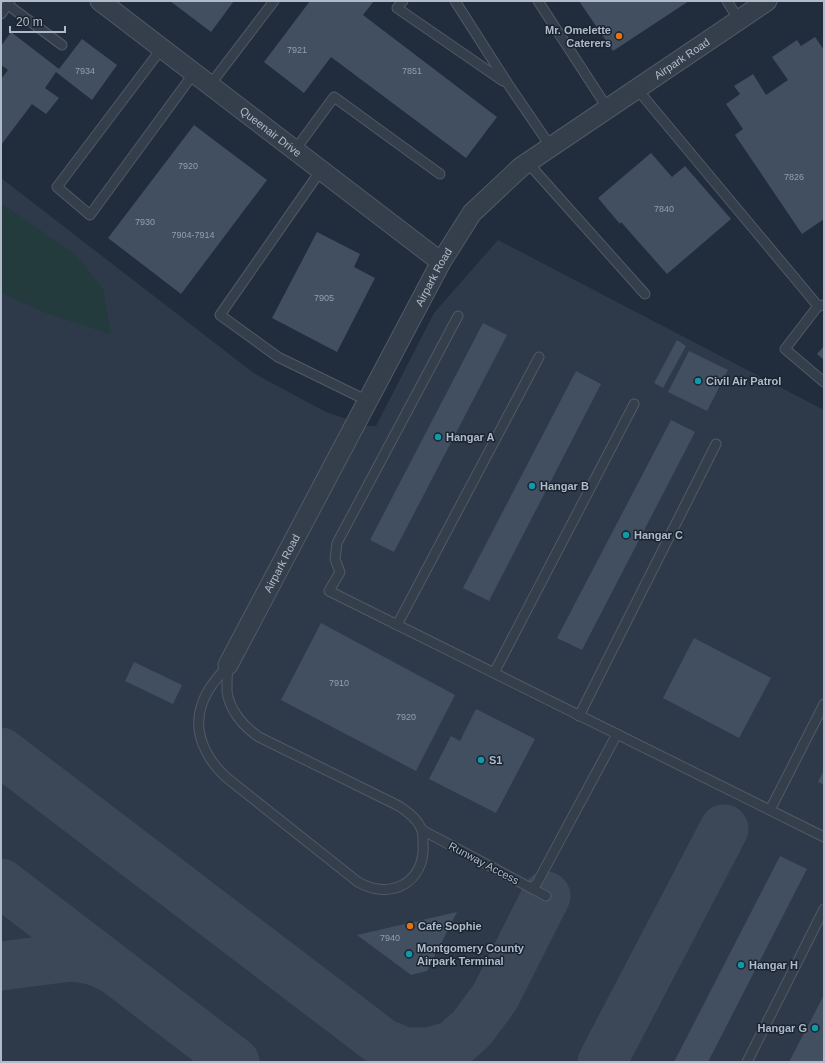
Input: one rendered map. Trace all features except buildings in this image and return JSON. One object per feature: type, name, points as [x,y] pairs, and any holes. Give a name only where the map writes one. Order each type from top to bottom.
[{"type":"street","name":"Airpark Road","points":[[228,665],[441,262],[472,213],[521,168],[767,1]]},
{"type":"street","name":"Queenair Drive","points":[[109,3],[194,73],[441,262]]},
{"type":"lane","points":[[210,85],[274,1]]},
{"type":"lane","points":[[403,1],[397,8],[508,84]]},
{"type":"lane","points":[[455,1],[508,84],[551,147]]},
{"type":"lane","points":[[538,1],[608,109]]},
{"type":"lane","points":[[726,1],[739,20]]},
{"type":"lane","points":[[1,14],[9,3],[62,45]]},
{"type":"lane","points":[[162,48],[57,187],[90,215],[194,73]]},
{"type":"lane","points":[[637,89],[821,305],[785,349],[824,382]]},
{"type":"lane","points":[[295,150],[334,97],[440,174]]},
{"type":"lane","points":[[528,163],[645,294]]},
{"type":"lane","points":[[322,170],[220,315],[278,357],[368,401]]},
{"type":"lane","points":[[458,316],[337,543],[334,559],[340,572],[329,591],[824,837]]},
{"type":"lane","points":[[397,625],[539,356]]},
{"type":"lane","points":[[494,673],[634,404]]},
{"type":"lane","points":[[579,716],[716,444]]},
{"type":"lane","points":[[228,665],[227,692],[230,702],[241,721],[251,731],[259,737],[407,811],[413,817],[422,830],[423,850],[420,865],[410,881],[395,889],[374,889],[358,882],[215,768],[206,754],[201,738],[199,716],[202,704],[207,694],[228,665]]},
{"type":"lane","points":[[770,810],[824,704]]},
{"type":"lane","points":[[532,888],[537,883],[617,734]]},
{"type":"lane","name":"Runway Access","points":[[422,830],[546,896]]},
{"type":"lane","points":[[747,1062],[824,909]]},
{"type":"shaded area","points":[[1,178],[255,374],[326,412],[368,426],[376,426],[434,313],[498,240],[824,410],[824,1062],[1,1062]]},
{"type":"green space","points":[[1,203],[76,255],[103,289],[111,334],[46,313],[1,293]]},
{"type":"taxiway","points":[[1,752],[383,1043],[405,1052],[429,1052],[453,1045],[472,1028],[495,997],[546,896]]},
{"type":"taxiway","points":[[602,1062],[724,829]]},
{"type":"taxiway","points":[[1,883],[235,1062]]},
{"type":"taxiway","points":[[1,966],[71,957],[92,960],[111,968]]},
{"type":"place","name":"Mr. Omelette Caterers","points":[[619,36]]},
{"type":"place","name":"Civil Air Patrol","points":[[698,381]]},
{"type":"place","name":"Hangar A","points":[[438,437]]},
{"type":"place","name":"Hangar B","points":[[532,486]]},
{"type":"place","name":"Hangar C","points":[[626,535]]},
{"type":"place","name":"S1","points":[[481,760]]},
{"type":"place","name":"Cafe Sophie","points":[[410,926]]},
{"type":"place","name":"Montgomery County Airpark Terminal","points":[[409,954]]},
{"type":"place","name":"Hangar H","points":[[741,965]]},
{"type":"place","name":"Hangar G","points":[[815,1028]]}]
